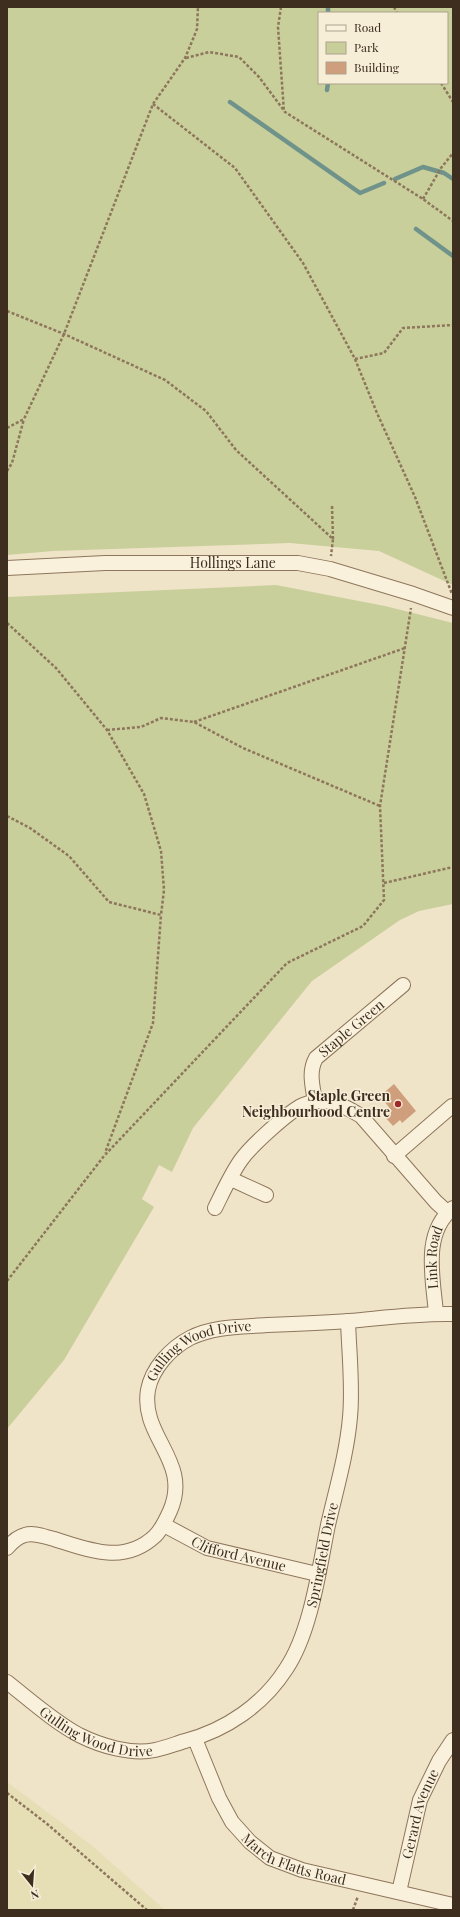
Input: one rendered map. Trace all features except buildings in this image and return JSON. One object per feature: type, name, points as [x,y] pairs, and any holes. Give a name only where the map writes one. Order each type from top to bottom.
[{"type":"street","name":"Hollings Lane","points":[[7,568],[105,563],[298,563],[330,569],[413,594],[453,608]]},
{"type":"street","name":"Staple Green","points":[[315,1102],[311,1077],[312,1066],[316,1058],[404,985]]},
{"type":"street","points":[[215,1208],[240,1160],[248,1150],[290,1114],[303,1106],[315,1102],[330,1102],[346,1107],[361,1116],[394,1156],[450,1210]]},
{"type":"street","points":[[394,1156],[452,1106]]},
{"type":"street","points":[[231,1179],[266,1195]]},
{"type":"street","name":"Link Road","points":[[436,1314],[432,1258],[433,1238],[439,1223],[450,1210]]},
{"type":"street","name":"Gulling Wood Drive","points":[[7,1548],[14,1540],[26,1534],[41,1535],[109,1554],[125,1552],[140,1547],[155,1536],[164,1524],[176,1495],[177,1481],[174,1468],[148,1412],[148,1391],[152,1376],[161,1362],[174,1349],[190,1338],[210,1331],[230,1327],[453,1314]]},
{"type":"street","name":"Springfield Drive","points":[[195,1739],[221,1728],[246,1712],[266,1694],[286,1670],[303,1637],[345,1450],[350,1417],[348,1321]]},
{"type":"street","name":"Clifford Avenue","points":[[164,1524],[207,1548],[317,1574]]},
{"type":"street","name":"Gulling Wood Drive","points":[[7,1682],[57,1721],[80,1735],[105,1745],[129,1750],[154,1750],[195,1739]]},
{"type":"street","name":"March Flatts Road","points":[[195,1739],[219,1798],[232,1822],[250,1842],[270,1858],[302,1870],[453,1905]]},
{"type":"street","name":"Gerard Avenue","points":[[398,1892],[420,1800],[439,1761],[453,1740]]},
{"type":"path","points":[[7,471],[12,464],[24,419],[64,334],[154,104],[185,58],[197,29],[198,7]]},
{"type":"path","points":[[281,7],[278,27],[284,112]]},
{"type":"path","points":[[185,58],[209,52],[239,57],[259,77],[284,112],[423,199],[453,221]]},
{"type":"path","points":[[442,84],[453,102]]},
{"type":"path","points":[[154,104],[235,168],[303,263],[355,359],[377,413],[415,497],[453,596]]},
{"type":"path","points":[[423,199],[441,168],[453,153]]},
{"type":"path","points":[[7,311],[64,334],[165,380],[206,411],[236,450],[333,540]]},
{"type":"path","points":[[355,359],[384,353],[403,328],[453,326]]},
{"type":"path","points":[[7,428],[24,419]]},
{"type":"path","points":[[330,569],[333,540],[332,506]]},
{"type":"path","points":[[7,1281],[104,1156],[287,963],[364,926],[384,900],[380,806],[413,594]]},
{"type":"path","points":[[7,623],[56,668],[107,730],[144,794],[161,851],[164,890],[153,1023],[104,1156]]},
{"type":"path","points":[[194,722],[405,648]]},
{"type":"path","points":[[107,730],[142,727],[161,718],[194,722],[243,748],[380,806]]},
{"type":"path","points":[[7,816],[30,828],[69,856],[109,902],[161,915]]},
{"type":"path","points":[[384,883],[453,866]]},
{"type":"path","points":[[7,1793],[46,1823],[147,1910]]},
{"type":"shaded area","points":[[7,1782],[90,1844],[165,1910],[7,1910]]},
{"type":"green space","points":[[7,7],[453,7],[453,585],[379,551],[290,543],[53,551],[7,555]]},
{"type":"green space","points":[[276,585],[385,606],[453,623],[453,904],[419,911],[400,920],[312,981],[193,1128],[172,1172],[159,1165],[142,1199],[154,1207],[64,1360],[7,1429],[7,597]]},
{"type":"waterway","points":[[328,7],[328,12]]},
{"type":"waterway","points":[[327,90],[328,84]]},
{"type":"waterway","points":[[230,102],[360,193],[384,183]]},
{"type":"waterway","points":[[395,179],[423,167],[444,173],[453,179]]},
{"type":"waterway","points":[[416,229],[453,256]]},
{"type":"place","name":"Staple Green Neighbourhood Centre","points":[[398,1104]]}]
